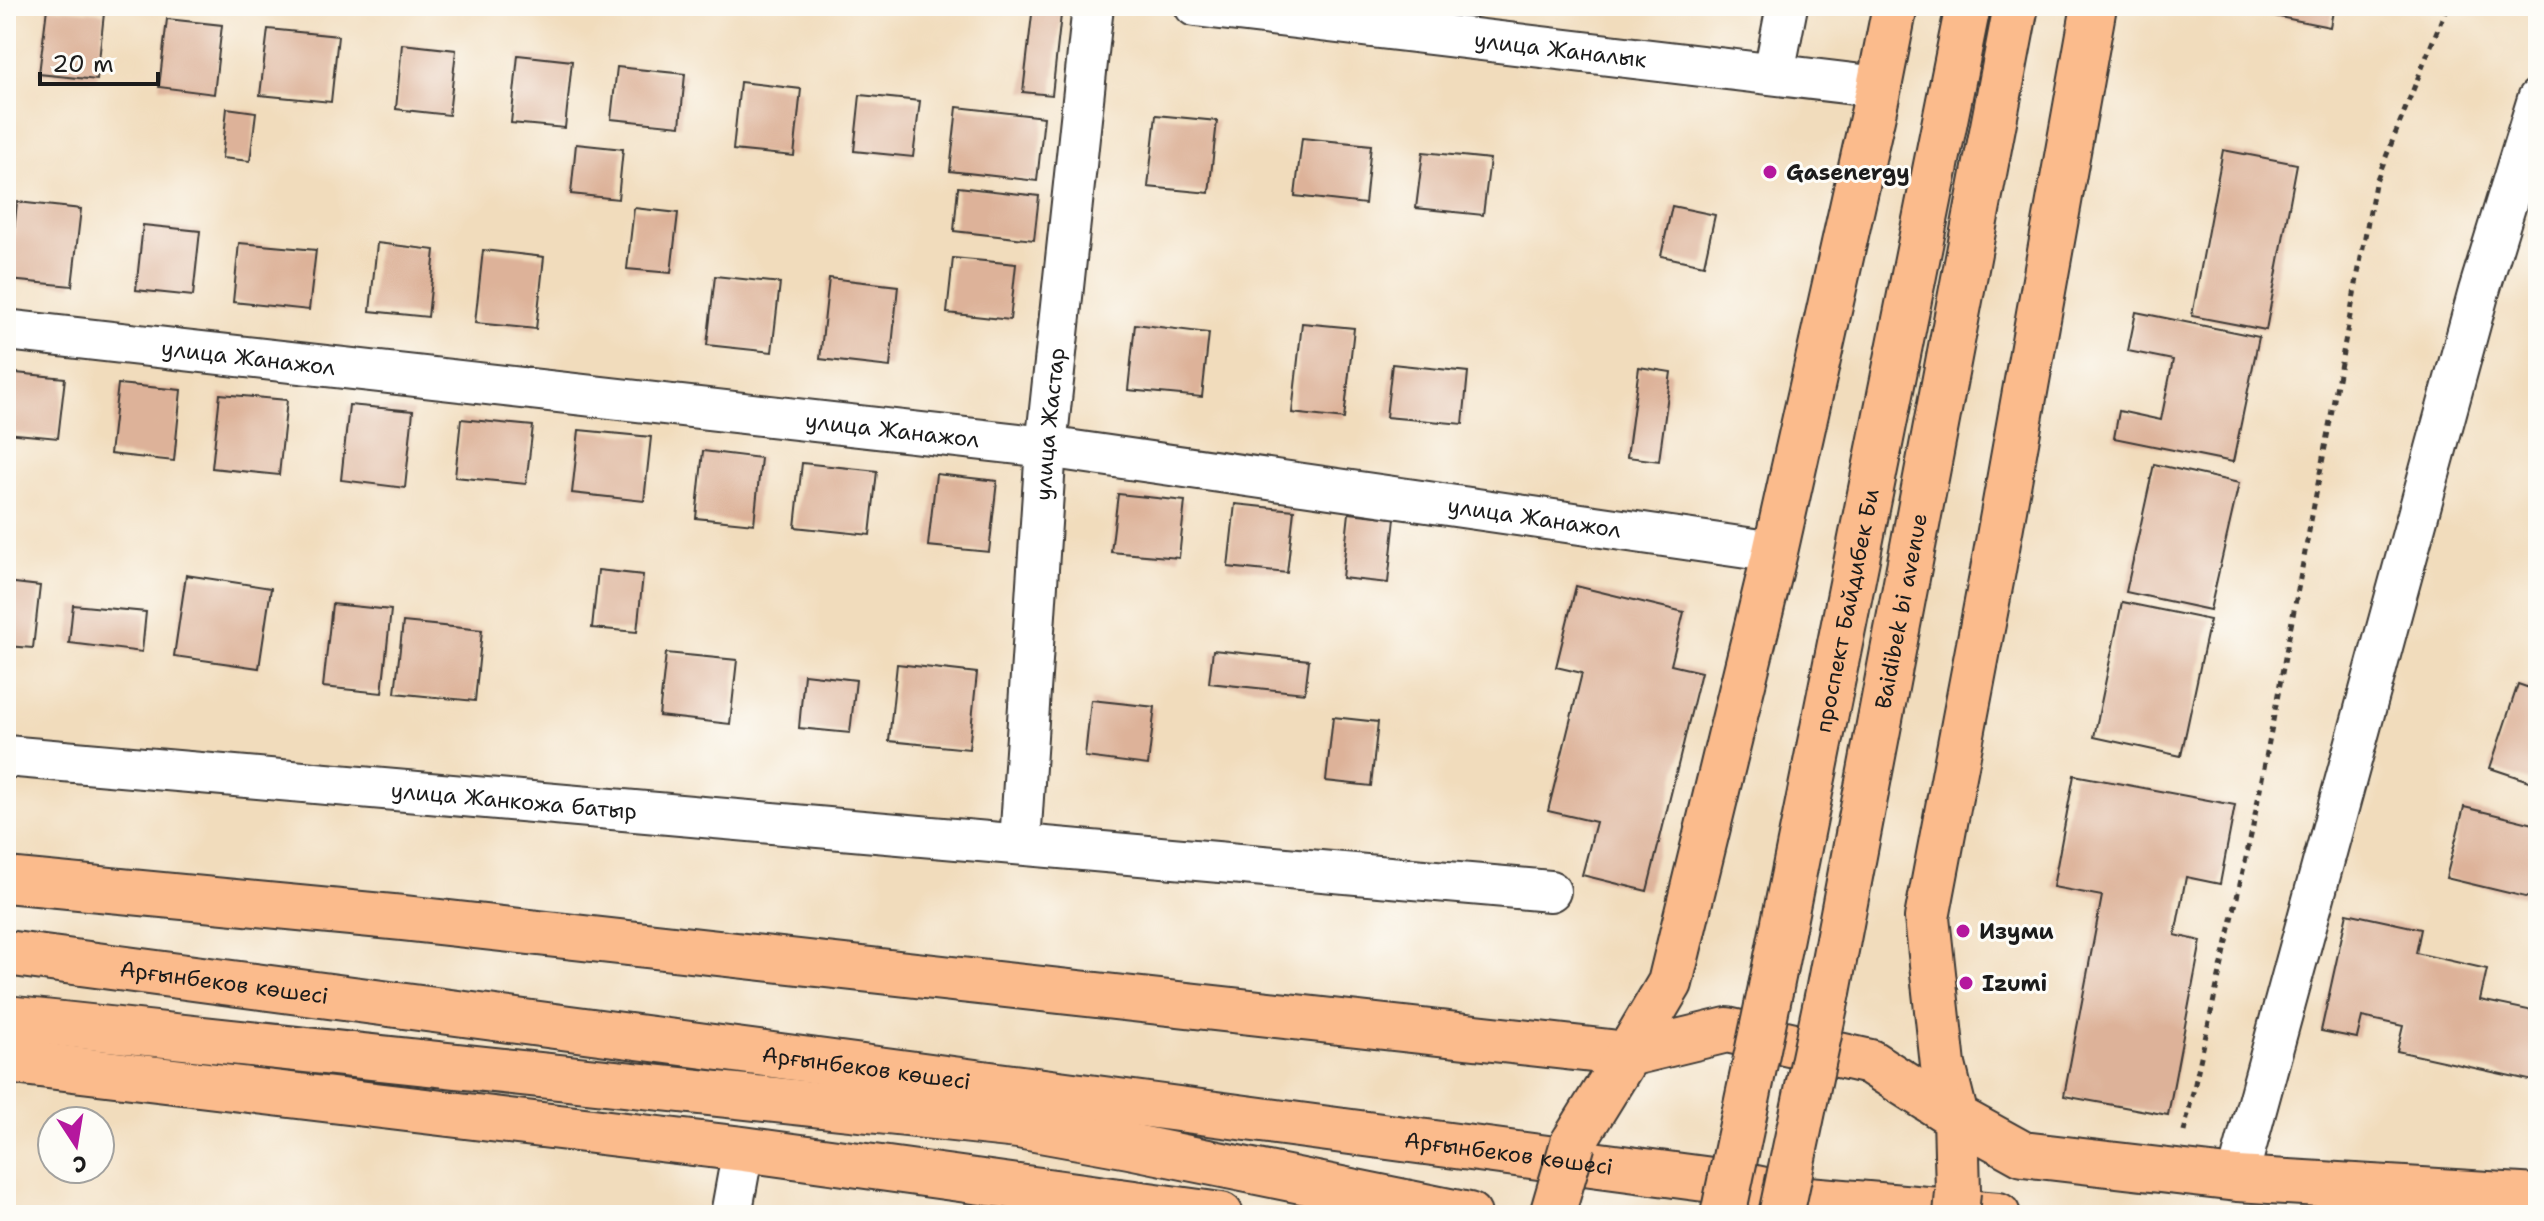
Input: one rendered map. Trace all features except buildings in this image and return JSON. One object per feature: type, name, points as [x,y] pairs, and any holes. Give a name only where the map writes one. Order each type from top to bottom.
[{"type":"main road","points":[[1552,1215],[1573,1143],[1670,983],[1775,552],[1895,6]]},
{"type":"main road","name":"проспект Байдибек Би","points":[[1723,1215],[1968,6]]},
{"type":"main road","name":"Baidibek bi avenue","points":[[1781,1215],[1828,992],[2016,6]]},
{"type":"main road","points":[[1957,1203],[1956,1117],[1943,1065],[1927,918],[2094,6]]},
{"type":"main road","points":[[6,880],[466,925],[1628,1054],[1727,1030],[1870,1062],[1956,1117],[2023,1154],[2237,1179],[2538,1197]]},
{"type":"main road","points":[[6,953],[1727,1182],[1808,1199],[1998,1215]]},
{"type":"main road","name":"Арғынбеков көшесі","points":[[6,1018],[1018,1126],[1469,1215]]},
{"type":"main road","points":[[6,1061],[743,1149],[1221,1215]]},
{"type":"street","name":"улица Жастар","points":[[1020,843],[1046,447],[1093,6]]},
{"type":"street","name":"улица Жаналык","points":[[1195,6],[1879,87]]},
{"type":"street","points":[[1774,73],[1787,6]]},
{"type":"street","points":[[2237,1179],[2479,291],[2538,99]]},
{"type":"street","name":"улица Жанажол","points":[[6,330],[1046,447],[1775,552]]},
{"type":"street","name":"улица Жанкожа батыр","points":[[6,756],[1550,891]]},
{"type":"street","points":[[731,1215],[743,1149]]},
{"type":"path","points":[[2182,1141],[2252,831],[2375,184],[2447,6]]},
{"type":"place","name":"Gasenergy","points":[[1770,172]]},
{"type":"place","name":"Изуми","points":[[1963,931]]},
{"type":"place","name":"Izumi","points":[[1966,983]]}]
